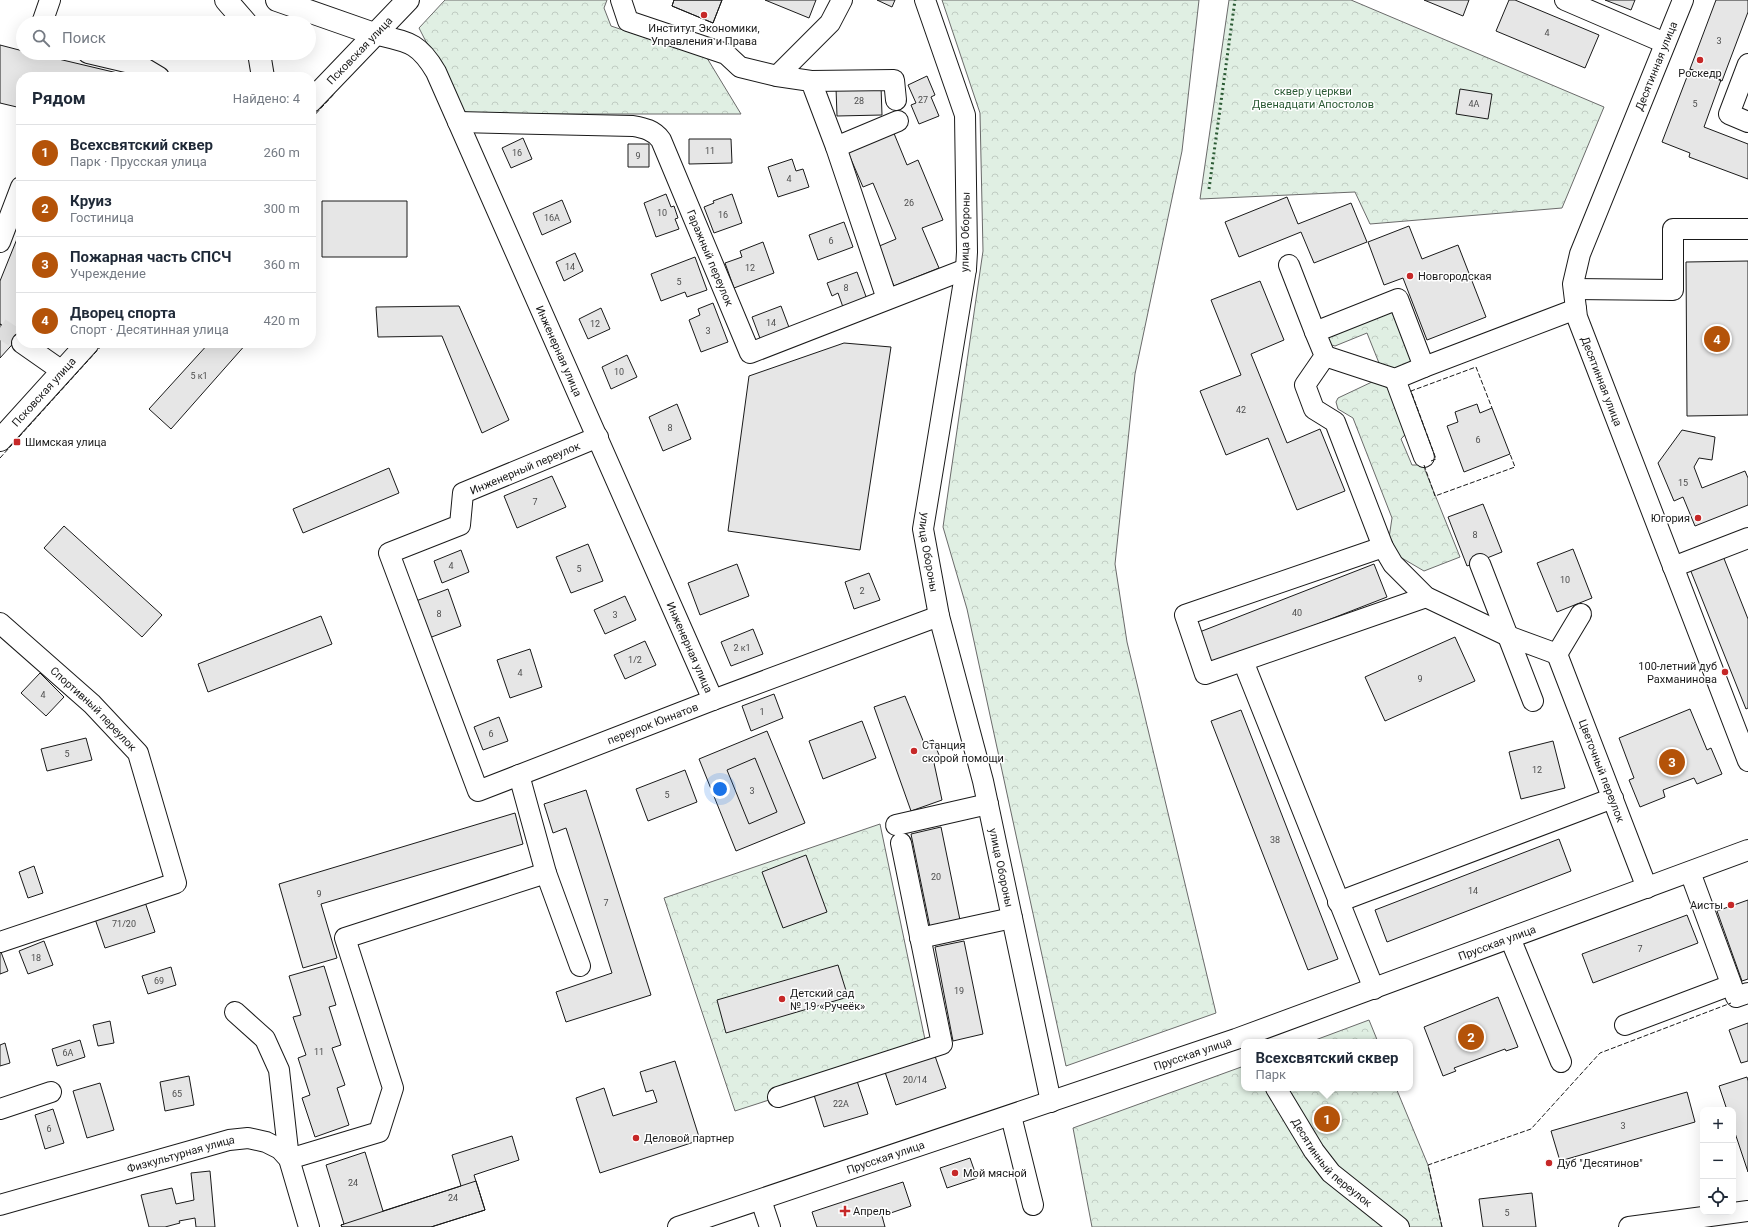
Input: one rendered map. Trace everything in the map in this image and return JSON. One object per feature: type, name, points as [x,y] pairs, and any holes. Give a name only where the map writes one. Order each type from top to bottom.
[{"type":"main road","points":[[226,0],[240,16]]},
{"type":"main road","points":[[277,0],[374,34]]},
{"type":"main road","name":"Псковская улица","points":[[316,96],[408,0]]},
{"type":"main road","points":[[260,60],[262,72]]},
{"type":"main road","name":"Псковская улица","points":[[0,440],[83,348]]},
{"type":"street","points":[[44,16],[50,0]]},
{"type":"street","points":[[621,0],[628,21],[726,54],[740,67],[777,76],[812,81],[894,80],[896,100]]},
{"type":"street","points":[[777,76],[830,23],[842,0]]},
{"type":"street","name":"улица Обороны","points":[[925,0],[965,115],[966,269],[923,529],[940,616],[988,804],[1051,1102]]},
{"type":"street","points":[[1565,0],[1587,4],[1665,43]]},
{"type":"street","name":"Десятинная улица","points":[[1683,0],[1580,254],[1573,284],[1577,317],[1748,761]]},
{"type":"street","name":"Инженерная улица","points":[[374,34],[409,43],[422,51],[436,72],[713,700]]},
{"type":"street","points":[[118,60],[139,65],[151,72]]},
{"type":"street","points":[[1748,64],[1729,114],[1748,122]]},
{"type":"street","points":[[812,81],[836,147],[887,299]]},
{"type":"street","name":"Гаражный переулок","points":[[458,122],[633,126],[652,131],[658,135],[750,353],[966,269]]},
{"type":"street","points":[[836,147],[898,122]]},
{"type":"street","points":[[0,242],[16,200]]},
{"type":"street","points":[[1574,289],[1673,290],[1673,229],[1748,229]]},
{"type":"street","points":[[1289,265],[1325,356]]},
{"type":"street","points":[[1316,332],[1398,299],[1424,367]]},
{"type":"street","points":[[1325,356],[1395,379],[1576,309]]},
{"type":"street","points":[[29,348],[62,371]]},
{"type":"street","points":[[1325,356],[1305,385],[1314,409],[1335,422],[1383,547],[1393,564],[1426,597],[1508,636],[1557,654],[1581,614]]},
{"type":"street","points":[[1395,379],[1424,457]]},
{"type":"street","name":"Инженерный переулок","points":[[478,791],[388,553],[460,525],[464,493],[598,437]]},
{"type":"street","points":[[1673,567],[1748,538]]},
{"type":"street","points":[[1383,547],[1185,616],[1205,674],[1426,597]]},
{"type":"street","points":[[1480,564],[1533,701]]},
{"type":"street","name":"переулок Юннатов","points":[[478,791],[713,700],[940,616]]},
{"type":"street","name":"Спортивный переулок","points":[[0,623],[92,704],[138,753],[176,883],[0,942]]},
{"type":"street","name":"Цветочный переулок","points":[[1557,654],[1647,888]]},
{"type":"street","points":[[1243,661],[1374,989]]},
{"type":"street","points":[[519,775],[546,873],[580,966]]},
{"type":"street","points":[[1338,902],[1613,798]]},
{"type":"street","points":[[778,1097],[942,1044],[899,834],[988,804]]},
{"type":"street","name":"Прусская улица","points":[[1249,1039],[1374,989],[1748,850]]},
{"type":"street","points":[[1625,1024],[1740,989],[1690,872]]},
{"type":"street","points":[[289,1159],[379,1132],[393,1088],[345,938],[546,873]]},
{"type":"street","points":[[920,938],[1012,918]]},
{"type":"street","points":[[1510,938],[1561,1062]]},
{"type":"street","points":[[235,1012],[265,1039],[279,1070],[289,1159],[309,1227]]},
{"type":"street","name":"Прусская улица","points":[[678,1227],[1051,1102],[1241,1042]]},
{"type":"street","name":"Десятинный переулок","points":[[1278,1091],[1314,1151],[1331,1173],[1399,1227]]},
{"type":"street","points":[[0,1109],[51,1092]]},
{"type":"street","points":[[1011,1116],[1033,1205]]},
{"type":"street","name":"Физкультурная улица","points":[[0,1205],[229,1140],[248,1138],[266,1142],[280,1149],[289,1159]]},
{"type":"street","points":[[761,1200],[770,1227]]},
{"type":"street","points":[[1629,1227],[1748,1211]]},
{"type":"green space","points":[[445,0],[607,0],[604,8],[611,26],[707,58],[741,114],[463,114],[419,28]]},
{"type":"green space","points":[[942,0],[1199,0],[1182,151],[1135,374],[1115,564],[1127,642],[1216,1013],[1066,1066],[967,609],[943,527],[983,251],[980,113]]},
{"type":"green space","name":"сквер у церкви Двенадцати Апостолов","points":[[1229,0],[1351,0],[1604,107],[1562,208],[1370,224],[1355,192],[1200,199]]},
{"type":"green space","points":[[1392,311],[1413,359],[1410,364],[1392,370],[1379,363],[1367,333],[1335,346],[1328,344],[1326,338]]},
{"type":"green space","points":[[1374,381],[1396,392],[1410,430],[1401,439],[1412,465],[1423,465],[1460,557],[1424,571],[1395,554],[1389,538],[1392,518],[1353,418],[1338,409],[1336,402],[1338,398]]},
{"type":"green space","points":[[880,824],[927,1049],[735,1111],[664,898]]},
{"type":"green space","points":[[1369,1020],[1377,1039],[1318,1039]]},
{"type":"green space","points":[[1241,1067],[1241,1091],[1397,1091],[1428,1165],[1442,1227],[1092,1227],[1073,1128]]},
{"type":"building","name":"Институт Экономики, Управления и Права","points":[[674,0],[722,0],[713,23],[672,6]]},
{"type":"building","name":"Институт Экономики, Управления и Права","points":[[674,0],[722,0],[713,23],[672,6]]},
{"type":"building","name":"Институт Экономики, Управления и Права","points":[[765,0],[816,0],[809,18]]},
{"type":"building","points":[[877,0],[895,0],[892,7]]},
{"type":"building","points":[[1424,0],[1469,0],[1463,16]]},
{"type":"building","points":[[1509,0],[1515,0],[1599,35],[1585,68],[1496,31]]},
{"type":"building","points":[[1605,0],[1635,0],[1631,10]]},
{"type":"building","points":[[1716,0],[1748,0],[1748,12],[1722,81],[1690,69]]},
{"type":"building","points":[[0,45],[16,49],[16,60],[63,60],[113,72],[16,72],[16,107],[0,103]]},
{"type":"building","points":[[1690,69],[1721,80],[1704,127],[1748,144],[1748,179],[1689,157],[1690,153],[1662,142]]},
{"type":"building","points":[[927,76],[935,95],[931,97],[939,116],[919,124],[911,105],[916,103],[908,85]]},
{"type":"building","points":[[881,86],[882,115],[837,116],[836,88]]},
{"type":"building","points":[[1460,89],[1492,94],[1488,119],[1456,114]]},
{"type":"building","points":[[893,131],[907,165],[918,160],[943,220],[922,228],[939,268],[894,286],[877,247],[896,239],[873,183],[863,187],[847,150]]},
{"type":"building","points":[[523,138],[532,159],[511,168],[502,148]]},
{"type":"building","points":[[689,139],[731,139],[732,163],[689,164]]},
{"type":"building","points":[[628,144],[649,144],[649,167],[628,167]]},
{"type":"building","points":[[792,159],[796,171],[803,169],[809,187],[778,197],[768,167]]},
{"type":"building","points":[[666,194],[671,207],[674,206],[678,218],[675,219],[679,229],[656,237],[644,203]]},
{"type":"building","points":[[732,194],[742,223],[714,233],[704,207],[714,203],[713,201]]},
{"type":"building","points":[[1287,197],[1298,224],[1351,203],[1367,242],[1314,263],[1301,232],[1239,257],[1225,222]]},
{"type":"building","points":[[562,200],[571,222],[542,235],[533,213]]},
{"type":"building","points":[[322,201],[407,201],[407,257],[322,257]]},
{"type":"building","points":[[844,222],[853,247],[818,260],[809,235]]},
{"type":"building","points":[[1409,226],[1422,259],[1458,245],[1486,317],[1427,340],[1403,278],[1384,285],[1368,242]]},
{"type":"building","points":[[16,241],[16,335],[0,324],[0,281]]},
{"type":"building","points":[[763,242],[774,273],[734,288],[725,263],[742,257],[740,251]]},
{"type":"building","points":[[575,253],[583,271],[564,281],[556,262]]},
{"type":"building","points":[[695,257],[707,290],[687,297],[685,292],[661,301],[651,274]]},
{"type":"building","points":[[1748,261],[1748,415],[1687,416],[1686,262]]},
{"type":"building","points":[[857,272],[868,302],[844,310],[838,293],[832,296],[827,283]]},
{"type":"building","points":[[1260,281],[1284,340],[1251,354],[1287,443],[1320,429],[1345,491],[1297,510],[1268,438],[1226,455],[1200,391],[1241,375],[1211,300]]},
{"type":"building","points":[[713,303],[728,342],[701,352],[689,320],[700,315],[698,309]]},
{"type":"building","points":[[459,306],[509,420],[482,433],[442,336],[378,337],[376,307]]},
{"type":"building","points":[[781,306],[790,330],[761,341],[752,317]]},
{"type":"building","points":[[601,308],[610,329],[588,339],[579,319]]},
{"type":"building","points":[[0,324],[16,335],[16,340],[0,358]]},
{"type":"building","points":[[844,343],[891,347],[860,550],[728,531],[749,376]]},
{"type":"building","points":[[204,348],[243,348],[171,429],[149,409]]},
{"type":"building","points":[[627,355],[637,377],[611,389],[602,367]]},
{"type":"building","points":[[677,404],[691,439],[663,451],[649,417]]},
{"type":"building","points":[[1477,404],[1480,413],[1492,408],[1510,454],[1464,472],[1447,426],[1458,422],[1455,412]]},
{"type":"building","points":[[1682,430],[1715,437],[1712,460],[1699,458],[1694,467],[1702,488],[1745,471],[1748,478],[1748,505],[1695,526],[1683,497],[1674,501],[1658,463]]},
{"type":"building","points":[[389,468],[399,493],[303,533],[293,509]]},
{"type":"building","points":[[552,476],[566,507],[517,528],[504,496]]},
{"type":"building","points":[[1483,504],[1502,552],[1467,566],[1448,517]]},
{"type":"building","points":[[64,526],[162,615],[142,637],[44,548]]},
{"type":"building","points":[[588,544],[603,581],[571,593],[556,557]]},
{"type":"building","points":[[1573,549],[1592,598],[1557,612],[1537,563]]},
{"type":"building","points":[[461,550],[469,572],[442,583],[434,561]]},
{"type":"building","points":[[1721,551],[1748,619],[1748,708],[1746,709],[1688,564]]},
{"type":"building","points":[[737,564],[749,596],[700,615],[688,583]]},
{"type":"building","points":[[1374,564],[1387,597],[1210,666],[1197,633]]},
{"type":"building","points":[[869,573],[880,600],[854,609],[845,582]]},
{"type":"building","points":[[448,589],[461,626],[429,638],[416,601]]},
{"type":"building","points":[[625,596],[636,620],[605,634],[594,610]]},
{"type":"building","points":[[321,616],[332,644],[208,692],[198,664]]},
{"type":"building","points":[[753,629],[763,654],[731,666],[721,642]]},
{"type":"building","points":[[1455,637],[1475,681],[1385,721],[1365,677]]},
{"type":"building","points":[[645,641],[656,665],[625,679],[614,655]]},
{"type":"building","points":[[530,649],[542,687],[510,698],[497,660]]},
{"type":"building","points":[[40,673],[64,697],[46,716],[21,693]]},
{"type":"building","points":[[774,694],[783,718],[751,731],[742,706]]},
{"type":"building","name":"Станция скорой помощи","points":[[905,696],[924,743],[933,740],[941,760],[934,763],[942,800],[911,811],[874,707]]},
{"type":"building","points":[[1690,709],[1707,750],[1711,748],[1722,774],[1697,784],[1694,778],[1663,790],[1665,797],[1640,807],[1629,780],[1634,778],[1619,738]]},
{"type":"building","points":[[1241,710],[1338,959],[1308,970],[1211,721]]},
{"type":"building","points":[[499,717],[508,741],[483,750],[474,727]]},
{"type":"building","points":[[862,721],[876,758],[823,779],[809,741]]},
{"type":"building","points":[[767,731],[805,823],[736,851],[699,759]]},
{"type":"building","points":[[86,738],[92,760],[47,771],[41,749]]},
{"type":"building","points":[[1553,741],[1565,788],[1521,799],[1509,752]]},
{"type":"building","points":[[755,758],[777,812],[749,824],[727,770]]},
{"type":"building","points":[[685,770],[697,802],[648,821],[636,789]]},
{"type":"building","points":[[586,790],[651,995],[566,1022],[556,992],[612,973],[566,828],[553,833],[544,804]]},
{"type":"building","points":[[515,813],[523,844],[321,904],[337,958],[303,968],[279,884]]},
{"type":"building","points":[[941,827],[960,920],[930,927],[911,834]]},
{"type":"building","points":[[1559,839],[1571,871],[1387,942],[1375,910]]},
{"type":"building","points":[[806,855],[827,912],[783,928],[762,872]]},
{"type":"building","points":[[34,866],[43,893],[28,898],[19,872]]},
{"type":"building","points":[[144,899],[155,932],[105,948],[94,916]]},
{"type":"building","points":[[1748,900],[1748,979],[1742,981],[1717,911]]},
{"type":"building","points":[[1687,915],[1698,943],[1593,983],[1582,954]]},
{"type":"building","points":[[44,941],[53,965],[28,974],[19,951]]},
{"type":"building","points":[[964,941],[983,1034],[953,1041],[935,947]]},
{"type":"building","points":[[0,952],[8,971],[0,974]]},
{"type":"building","name":"Детский сад № 19 «Ручеёк»","points":[[838,965],[848,997],[726,1033],[717,1000]]},
{"type":"building","points":[[324,966],[336,1005],[329,1007],[341,1045],[332,1048],[345,1085],[337,1088],[349,1125],[315,1137],[302,1098],[310,1095],[298,1058],[306,1055],[293,1017],[301,1015],[289,976]]},
{"type":"building","points":[[171,967],[176,985],[148,994],[142,976]]},
{"type":"building","points":[[1498,997],[1518,1047],[1506,1051],[1505,1049],[1454,1068],[1456,1071],[1443,1076],[1424,1027]]},
{"type":"building","points":[[110,1021],[114,1043],[98,1046],[93,1025]]},
{"type":"building","points":[[1748,1023],[1748,1061],[1741,1063],[1729,1030]]},
{"type":"building","points":[[80,1040],[85,1057],[57,1066],[52,1049]]},
{"type":"building","points":[[5,1043],[10,1063],[0,1066],[0,1045]]},
{"type":"building","points":[[935,1056],[946,1088],[896,1105],[885,1072]]},
{"type":"building","points":[[675,1061],[700,1140],[600,1173],[576,1098],[604,1088],[613,1116],[657,1102],[653,1090],[646,1092],[640,1072]]},
{"type":"building","points":[[189,1076],[194,1105],[165,1111],[160,1082]]},
{"type":"building","points":[[1747,1077],[1748,1172],[1736,1136],[1736,1107],[1726,1107],[1719,1086]]},
{"type":"building","points":[[857,1081],[868,1114],[824,1127],[814,1095]]},
{"type":"building","points":[[100,1083],[114,1130],[87,1138],[73,1091]]},
{"type":"building","points":[[1687,1092],[1695,1122],[1560,1161],[1551,1131]]},
{"type":"building","points":[[53,1109],[64,1143],[45,1149],[35,1115]]},
{"type":"building","points":[[512,1136],[519,1160],[474,1175],[485,1210],[431,1227],[342,1227],[341,1225],[344,1224],[326,1165],[365,1152],[383,1211],[461,1186],[452,1155]]},
{"type":"building","points":[[970,1158],[977,1178],[947,1188],[940,1168]]},
{"type":"building","points":[[210,1171],[215,1227],[196,1227],[195,1218],[179,1221],[180,1223],[165,1227],[149,1227],[141,1195],[172,1188],[176,1204],[194,1200],[191,1173]]},
{"type":"building","points":[[476,1181],[485,1210],[431,1227],[342,1227],[341,1225]]},
{"type":"building","points":[[903,1182],[911,1206],[882,1216],[885,1227],[817,1227],[812,1212]]},
{"type":"building","points":[[1532,1193],[1536,1227],[1483,1227],[1479,1199]]},
{"type":"tunnel","points":[[0,328],[14,337]]},
{"type":"hedge","points":[[1209,189],[1235,0]]},
{"type":"fence","points":[[316,114],[335,93]]},
{"type":"fence","points":[[0,458],[99,348]]},
{"type":"fence","points":[[1431,461],[1436,459],[1411,391],[1476,367],[1492,408]]},
{"type":"fence","points":[[1424,465],[1435,496],[1515,467],[1510,454]]},
{"type":"fence","points":[[1442,1227],[1428,1165],[1531,1129],[1600,1053],[1731,1003]]},
{"type":"place","name":"Институт Экономики, Управления и Права","points":[[704,15]]},
{"type":"place","name":"Роскедр","points":[[1700,60]]},
{"type":"place","name":"Новгородская","points":[[1410,276]]},
{"type":"place","name":"Дворец спорта","points":[[1717,339]]},
{"type":"place","name":"Шимская улица","points":[[17,442]]},
{"type":"place","name":"Югория","points":[[1698,518]]},
{"type":"place","name":"100-летний дуб Рахманинова","points":[[1725,672]]},
{"type":"place","name":"Станция скорой помощи","points":[[914,751]]},
{"type":"place","name":"Пожарная часть СПСЧ","points":[[1672,762]]},
{"type":"place","name":"Аисты","points":[[1731,905]]},
{"type":"place","name":"Детский сад № 19 «Ручеёк»","points":[[782,999]]},
{"type":"place","name":"Круиз","points":[[1471,1037]]},
{"type":"place","name":"Всехсвятский сквер","points":[[1327,1119]]},
{"type":"place","name":"Деловой партнер","points":[[636,1138]]},
{"type":"place","name":"Дуб \"Десятинов\"","points":[[1549,1163]]},
{"type":"place","name":"Мой мясной","points":[[955,1173]]},
{"type":"place","name":"Апрель","points":[[845,1211]]}]
